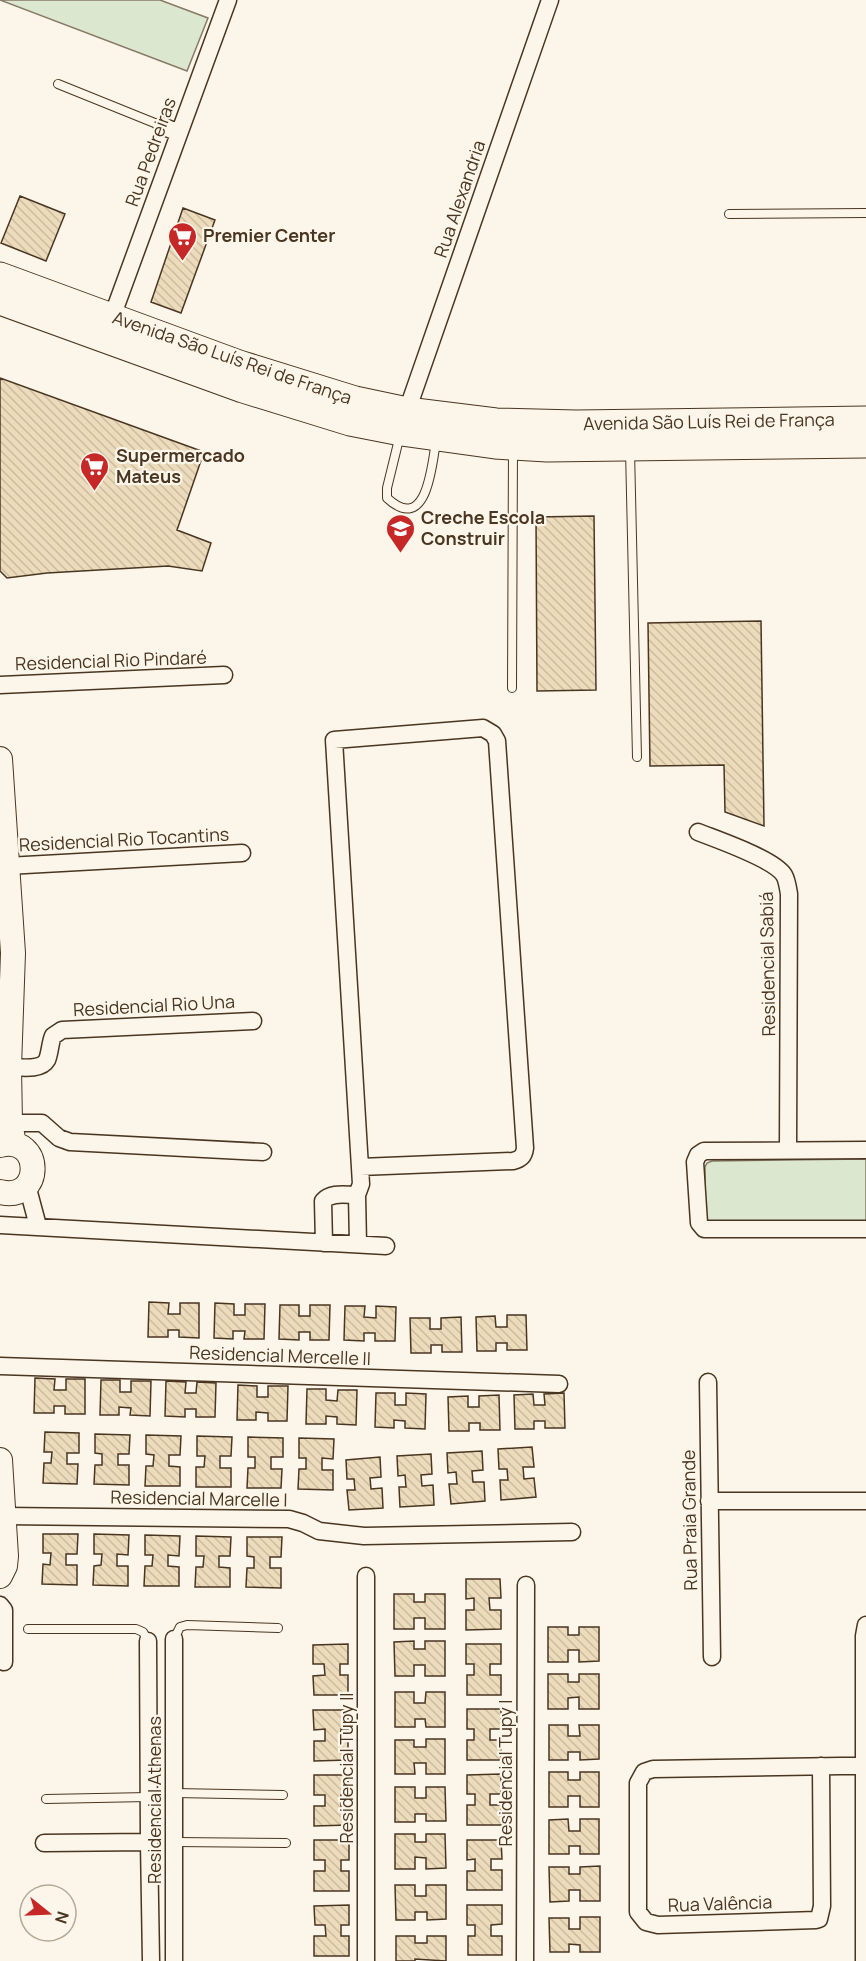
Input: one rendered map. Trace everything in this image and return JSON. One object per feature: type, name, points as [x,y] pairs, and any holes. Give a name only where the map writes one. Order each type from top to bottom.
[{"type":"main road","name":"Avenida São Luís Rei de França","points":[[0,276],[239,364],[355,400],[437,437],[547,448],[866,444]]},
{"type":"main road","name":"Avenida São Luís Rei de França","points":[[0,301],[200,374],[350,422],[576,424],[866,420]]},
{"type":"street","name":"Rua Pedreiras","points":[[112,317],[228,0]]},
{"type":"street","name":"Rua Alexandria","points":[[404,421],[550,0]]},
{"type":"street","points":[[162,126],[179,133]]},
{"type":"street","name":"Residencial Rio Pindaré","points":[[0,685],[224,675]]},
{"type":"street","points":[[358,1245],[357,1195],[361,1184],[334,740],[483,728],[493,734],[497,741],[525,1136],[524,1154],[520,1159],[513,1161],[360,1167]]},
{"type":"street","points":[[0,759],[13,967],[8,1137]]},
{"type":"street","name":"Residencial Sabiá","points":[[698,832],[762,859],[776,867],[785,876],[789,894],[788,1150]]},
{"type":"street","name":"Residencial Rio Tocantins","points":[[7,866],[242,853]]},
{"type":"street","name":"Residencial Rio Una","points":[[9,1067],[39,1066],[44,1063],[47,1060],[53,1036],[62,1030],[252,1021]]},
{"type":"street","points":[[8,1137],[42,1122],[59,1138],[70,1142],[263,1152]]},
{"type":"street","points":[[8,1137],[29,1153],[33,1161],[32,1178],[8,1195],[38,1226]]},
{"type":"street","points":[[866,1150],[704,1151],[698,1155],[695,1162],[699,1223],[704,1229],[866,1229]]},
{"type":"street","points":[[324,1243],[323,1202],[332,1195],[357,1195]]},
{"type":"street","points":[[0,1225],[386,1246]]},
{"type":"street","name":"Residencial Mercelle II","points":[[0,1366],[559,1384]]},
{"type":"street","name":"Rua Praia Grande","points":[[708,1382],[712,1657]]},
{"type":"street","points":[[0,1460],[5,1566],[0,1576]]},
{"type":"street","points":[[709,1501],[866,1501]]},
{"type":"street","name":"Residencial Marcelle I","points":[[3,1516],[289,1518],[319,1531],[364,1536],[572,1532]]},
{"type":"street","name":"Residencial Tupy II","points":[[366,1576],[366,1961]]},
{"type":"street","name":"Residencial Tupy I","points":[[525,1961],[526,1585]]},
{"type":"street","points":[[0,1605],[4,1610],[4,1662]]},
{"type":"street","points":[[864,1961],[863,1766],[866,1624]]},
{"type":"street","name":"Residencial Athenas","points":[[174,1639],[174,1961]]},
{"type":"street","points":[[148,1641],[151,1961]]},
{"type":"street","points":[[821,1766],[863,1766]]},
{"type":"street","name":"Rua Valência","points":[[821,1766],[822,1906],[819,1919],[654,1925],[646,1922],[638,1912],[638,1782],[644,1772],[653,1769],[821,1766]]},
{"type":"street","points":[[44,1843],[149,1842]]},
{"type":"lane","points":[[58,84],[162,126]]},
{"type":"lane","points":[[729,214],[866,213]]},
{"type":"lane","points":[[404,421],[387,488],[387,498],[393,504],[411,508],[423,499],[437,437]]},
{"type":"lane","points":[[512,688],[513,446]]},
{"type":"lane","points":[[630,447],[638,757]]},
{"type":"lane","points":[[174,1639],[180,1627],[187,1625],[278,1628]]},
{"type":"lane","points":[[28,1629],[132,1628],[143,1632],[148,1641]]},
{"type":"lane","points":[[175,1793],[283,1795]]},
{"type":"lane","points":[[46,1799],[148,1797]]},
{"type":"lane","points":[[175,1842],[286,1843]]},
{"type":"green space","points":[[0,0],[160,0],[208,18],[187,71]]},
{"type":"green space","points":[[866,1159],[866,1223],[707,1222],[705,1217],[705,1167],[712,1161]]},
{"type":"building","points":[[20,196],[65,214],[46,261],[1,243]]},
{"type":"building","name":"Premier Center","points":[[183,208],[215,220],[181,313],[151,302]]},
{"type":"building","name":"Supermercado Mateus","points":[[0,378],[204,452],[177,530],[211,543],[202,571],[168,566],[47,573],[7,578],[0,571]]},
{"type":"building","points":[[594,516],[596,690],[537,691],[536,517]]},
{"type":"building","points":[[761,621],[764,826],[725,812],[724,765],[650,766],[648,623]]},
{"type":"building","points":[[149,1302],[169,1303],[168,1314],[180,1314],[180,1303],[199,1303],[199,1338],[179,1337],[179,1330],[168,1330],[168,1337],[148,1337]]},
{"type":"building","points":[[215,1303],[234,1304],[234,1315],[245,1315],[245,1304],[265,1304],[264,1339],[244,1339],[245,1331],[233,1331],[233,1339],[214,1338]]},
{"type":"building","points":[[280,1305],[299,1305],[299,1316],[310,1316],[310,1305],[330,1305],[329,1340],[310,1340],[310,1332],[299,1332],[299,1340],[279,1339]]},
{"type":"building","points":[[345,1306],[365,1306],[364,1317],[376,1318],[376,1306],[396,1307],[395,1341],[375,1341],[375,1333],[364,1333],[364,1341],[344,1340]]},
{"type":"building","points":[[507,1315],[526,1315],[527,1350],[507,1350],[507,1343],[496,1343],[496,1351],[477,1351],[476,1317],[495,1316],[496,1327],[507,1327]]},
{"type":"building","points":[[461,1317],[462,1352],[442,1352],[442,1345],[431,1345],[431,1353],[411,1353],[410,1318],[430,1318],[430,1329],[441,1329],[441,1318]]},
{"type":"building","points":[[35,1378],[55,1379],[54,1390],[66,1390],[66,1379],[85,1379],[85,1414],[65,1414],[65,1406],[54,1406],[54,1413],[34,1413]]},
{"type":"building","points":[[101,1380],[120,1380],[120,1392],[131,1392],[131,1381],[151,1381],[150,1416],[130,1415],[131,1408],[119,1407],[119,1415],[100,1415]]},
{"type":"building","points":[[166,1381],[186,1382],[185,1393],[196,1393],[197,1382],[216,1383],[215,1417],[196,1417],[196,1409],[185,1409],[185,1417],[165,1416]]},
{"type":"building","points":[[238,1385],[257,1386],[257,1397],[268,1397],[268,1386],[288,1386],[287,1421],[268,1421],[268,1413],[256,1412],[256,1420],[237,1420]]},
{"type":"building","points":[[307,1389],[326,1389],[326,1400],[337,1401],[338,1390],[357,1390],[356,1425],[337,1424],[337,1417],[326,1416],[326,1424],[306,1424]]},
{"type":"building","points":[[376,1393],[395,1393],[395,1405],[406,1405],[406,1393],[426,1394],[425,1429],[405,1428],[405,1421],[394,1420],[394,1428],[375,1427]]},
{"type":"building","points":[[564,1393],[565,1428],[545,1428],[545,1421],[534,1421],[534,1429],[515,1429],[514,1395],[533,1394],[534,1405],[545,1405],[544,1394]]},
{"type":"building","points":[[499,1395],[500,1430],[480,1430],[480,1423],[469,1423],[469,1431],[449,1431],[448,1397],[468,1396],[468,1407],[479,1407],[479,1396]]},
{"type":"building","points":[[45,1432],[79,1433],[79,1453],[67,1453],[67,1464],[78,1464],[77,1484],[43,1483],[44,1463],[51,1463],[52,1452],[44,1452]]},
{"type":"building","points":[[95,1434],[130,1435],[129,1454],[118,1454],[118,1465],[129,1465],[129,1485],[94,1484],[95,1465],[102,1465],[102,1454],[95,1453]]},
{"type":"building","points":[[146,1435],[181,1436],[180,1455],[169,1455],[169,1466],[180,1467],[180,1486],[145,1486],[146,1466],[153,1466],[154,1455],[146,1454]]},
{"type":"building","points":[[197,1436],[232,1437],[231,1456],[220,1456],[220,1468],[231,1468],[231,1487],[196,1487],[196,1467],[204,1467],[205,1456],[197,1456]]},
{"type":"building","points":[[248,1437],[283,1438],[283,1457],[271,1457],[271,1469],[282,1469],[281,1488],[247,1488],[248,1468],[255,1468],[255,1457],[248,1457]]},
{"type":"building","points":[[299,1438],[334,1439],[333,1459],[322,1458],[322,1470],[333,1470],[333,1490],[298,1489],[299,1469],[306,1469],[306,1458],[299,1458]]},
{"type":"building","points":[[532,1447],[534,1467],[523,1467],[524,1479],[534,1478],[536,1497],[501,1500],[500,1480],[508,1480],[507,1469],[499,1469],[498,1449]]},
{"type":"building","points":[[482,1451],[483,1470],[472,1471],[473,1482],[484,1482],[485,1501],[451,1504],[449,1484],[457,1484],[456,1472],[448,1473],[447,1453]]},
{"type":"building","points":[[431,1454],[432,1474],[421,1475],[422,1486],[433,1485],[434,1505],[400,1507],[399,1487],[406,1487],[405,1475],[398,1476],[397,1456]]},
{"type":"building","points":[[380,1457],[381,1477],[370,1478],[371,1489],[382,1488],[383,1508],[349,1510],[347,1490],[355,1490],[354,1479],[347,1479],[346,1460]]},
{"type":"building","points":[[43,1534],[78,1534],[77,1554],[66,1554],[66,1565],[77,1565],[77,1585],[42,1584],[43,1564],[50,1565],[51,1553],[43,1553]]},
{"type":"building","points":[[94,1534],[129,1535],[128,1555],[117,1554],[117,1566],[128,1566],[128,1586],[93,1585],[94,1566],[101,1565],[102,1554],[94,1554]]},
{"type":"building","points":[[145,1535],[180,1536],[179,1556],[168,1555],[168,1566],[179,1567],[179,1586],[144,1586],[145,1566],[152,1566],[153,1555],[145,1555]]},
{"type":"building","points":[[196,1536],[231,1537],[230,1556],[219,1556],[219,1567],[230,1568],[230,1587],[195,1587],[196,1567],[203,1567],[204,1556],[196,1556]]},
{"type":"building","points":[[247,1537],[282,1537],[281,1557],[270,1557],[270,1568],[281,1568],[281,1588],[246,1587],[247,1568],[254,1568],[254,1557],[247,1556]]},
{"type":"building","points":[[466,1579],[500,1579],[501,1598],[489,1598],[490,1610],[501,1610],[501,1629],[466,1630],[466,1610],[474,1610],[474,1598],[466,1599]]},
{"type":"building","points":[[394,1594],[414,1594],[414,1602],[425,1602],[425,1594],[445,1594],[445,1629],[425,1629],[425,1618],[414,1618],[414,1629],[394,1629]]},
{"type":"building","points":[[548,1627],[568,1627],[568,1635],[579,1635],[579,1627],[599,1627],[599,1661],[579,1662],[579,1650],[568,1650],[568,1662],[548,1662]]},
{"type":"building","points":[[414,1641],[414,1649],[425,1649],[425,1641],[445,1641],[445,1676],[425,1676],[425,1665],[414,1665],[414,1676],[395,1676],[394,1642]]},
{"type":"building","points":[[348,1644],[348,1664],[340,1664],[340,1675],[348,1675],[348,1695],[314,1695],[313,1676],[325,1675],[324,1664],[313,1664],[313,1645]]},
{"type":"building","points":[[466,1644],[501,1644],[501,1664],[490,1664],[490,1675],[501,1675],[501,1695],[467,1695],[467,1675],[474,1675],[474,1664],[466,1664]]},
{"type":"building","points":[[548,1674],[568,1674],[568,1682],[579,1682],[579,1674],[599,1674],[599,1709],[579,1709],[579,1697],[568,1698],[568,1709],[548,1709]]},
{"type":"building","points":[[395,1692],[414,1692],[414,1703],[425,1703],[426,1692],[445,1692],[445,1727],[426,1727],[425,1719],[415,1719],[415,1727],[395,1727]]},
{"type":"building","points":[[467,1709],[501,1709],[501,1729],[490,1729],[490,1740],[501,1740],[501,1760],[467,1760],[467,1740],[474,1740],[474,1729],[467,1729]]},
{"type":"building","points":[[313,1710],[348,1710],[348,1729],[341,1729],[340,1740],[348,1740],[348,1760],[314,1761],[314,1741],[325,1741],[325,1729],[314,1730]]},
{"type":"building","points":[[549,1725],[568,1725],[568,1736],[580,1736],[579,1725],[599,1725],[599,1759],[580,1760],[580,1752],[568,1752],[568,1760],[549,1760]]},
{"type":"building","points":[[426,1739],[445,1739],[445,1774],[426,1774],[426,1763],[414,1763],[415,1774],[395,1774],[395,1740],[414,1740],[414,1747],[426,1747]]},
{"type":"building","points":[[549,1772],[568,1772],[568,1780],[580,1780],[580,1772],[599,1772],[599,1807],[580,1807],[580,1796],[568,1796],[568,1807],[549,1807]]},
{"type":"building","points":[[501,1774],[501,1794],[490,1794],[490,1805],[501,1805],[502,1825],[467,1825],[467,1805],[475,1805],[475,1794],[467,1794],[467,1775]]},
{"type":"building","points":[[314,1775],[348,1775],[348,1794],[341,1795],[341,1806],[348,1806],[349,1825],[314,1826],[314,1806],[325,1806],[325,1795],[314,1795]]},
{"type":"building","points":[[395,1787],[415,1787],[415,1798],[426,1798],[426,1787],[445,1787],[446,1821],[426,1821],[426,1814],[415,1814],[415,1822],[395,1822]]},
{"type":"building","points":[[568,1819],[569,1831],[580,1831],[580,1819],[599,1819],[599,1854],[580,1854],[580,1846],[569,1846],[569,1854],[549,1854],[549,1820]]},
{"type":"building","points":[[395,1834],[415,1834],[415,1842],[426,1842],[426,1834],[445,1834],[446,1868],[426,1869],[426,1858],[415,1857],[415,1869],[395,1869]]},
{"type":"building","points":[[314,1840],[349,1840],[349,1860],[341,1860],[341,1871],[349,1871],[349,1891],[314,1891],[314,1871],[325,1871],[325,1860],[314,1860]]},
{"type":"building","points":[[467,1840],[501,1840],[502,1859],[491,1859],[491,1870],[502,1870],[502,1890],[467,1890],[467,1871],[475,1871],[475,1859],[467,1860]]},
{"type":"building","points":[[600,1866],[600,1901],[580,1901],[580,1890],[569,1890],[569,1901],[550,1902],[549,1867],[569,1867],[569,1874],[580,1874],[580,1867]]},
{"type":"building","points":[[395,1885],[415,1885],[415,1896],[426,1896],[426,1885],[446,1885],[446,1919],[427,1920],[427,1912],[415,1912],[415,1920],[396,1920]]},
{"type":"building","points":[[349,1905],[349,1925],[341,1925],[341,1936],[349,1936],[349,1956],[314,1956],[314,1936],[326,1936],[325,1925],[315,1925],[314,1906]]},
{"type":"building","points":[[467,1905],[502,1905],[502,1924],[491,1925],[491,1936],[502,1936],[502,1955],[468,1955],[468,1936],[475,1936],[475,1925],[467,1925]]},
{"type":"building","points":[[580,1917],[600,1917],[600,1952],[580,1952],[580,1945],[569,1944],[569,1952],[550,1952],[549,1918],[569,1918],[569,1929],[580,1929]]},
{"type":"building","points":[[396,1936],[415,1936],[415,1943],[427,1943],[427,1936],[446,1936],[446,1961],[415,1959],[415,1961],[396,1961]]},
{"type":"place","name":"Premier Center","points":[[182,262]]},
{"type":"place","name":"Supermercado Mateus","points":[[95,492]]},
{"type":"place","name":"Creche Escola Construir","points":[[400,554]]}]
